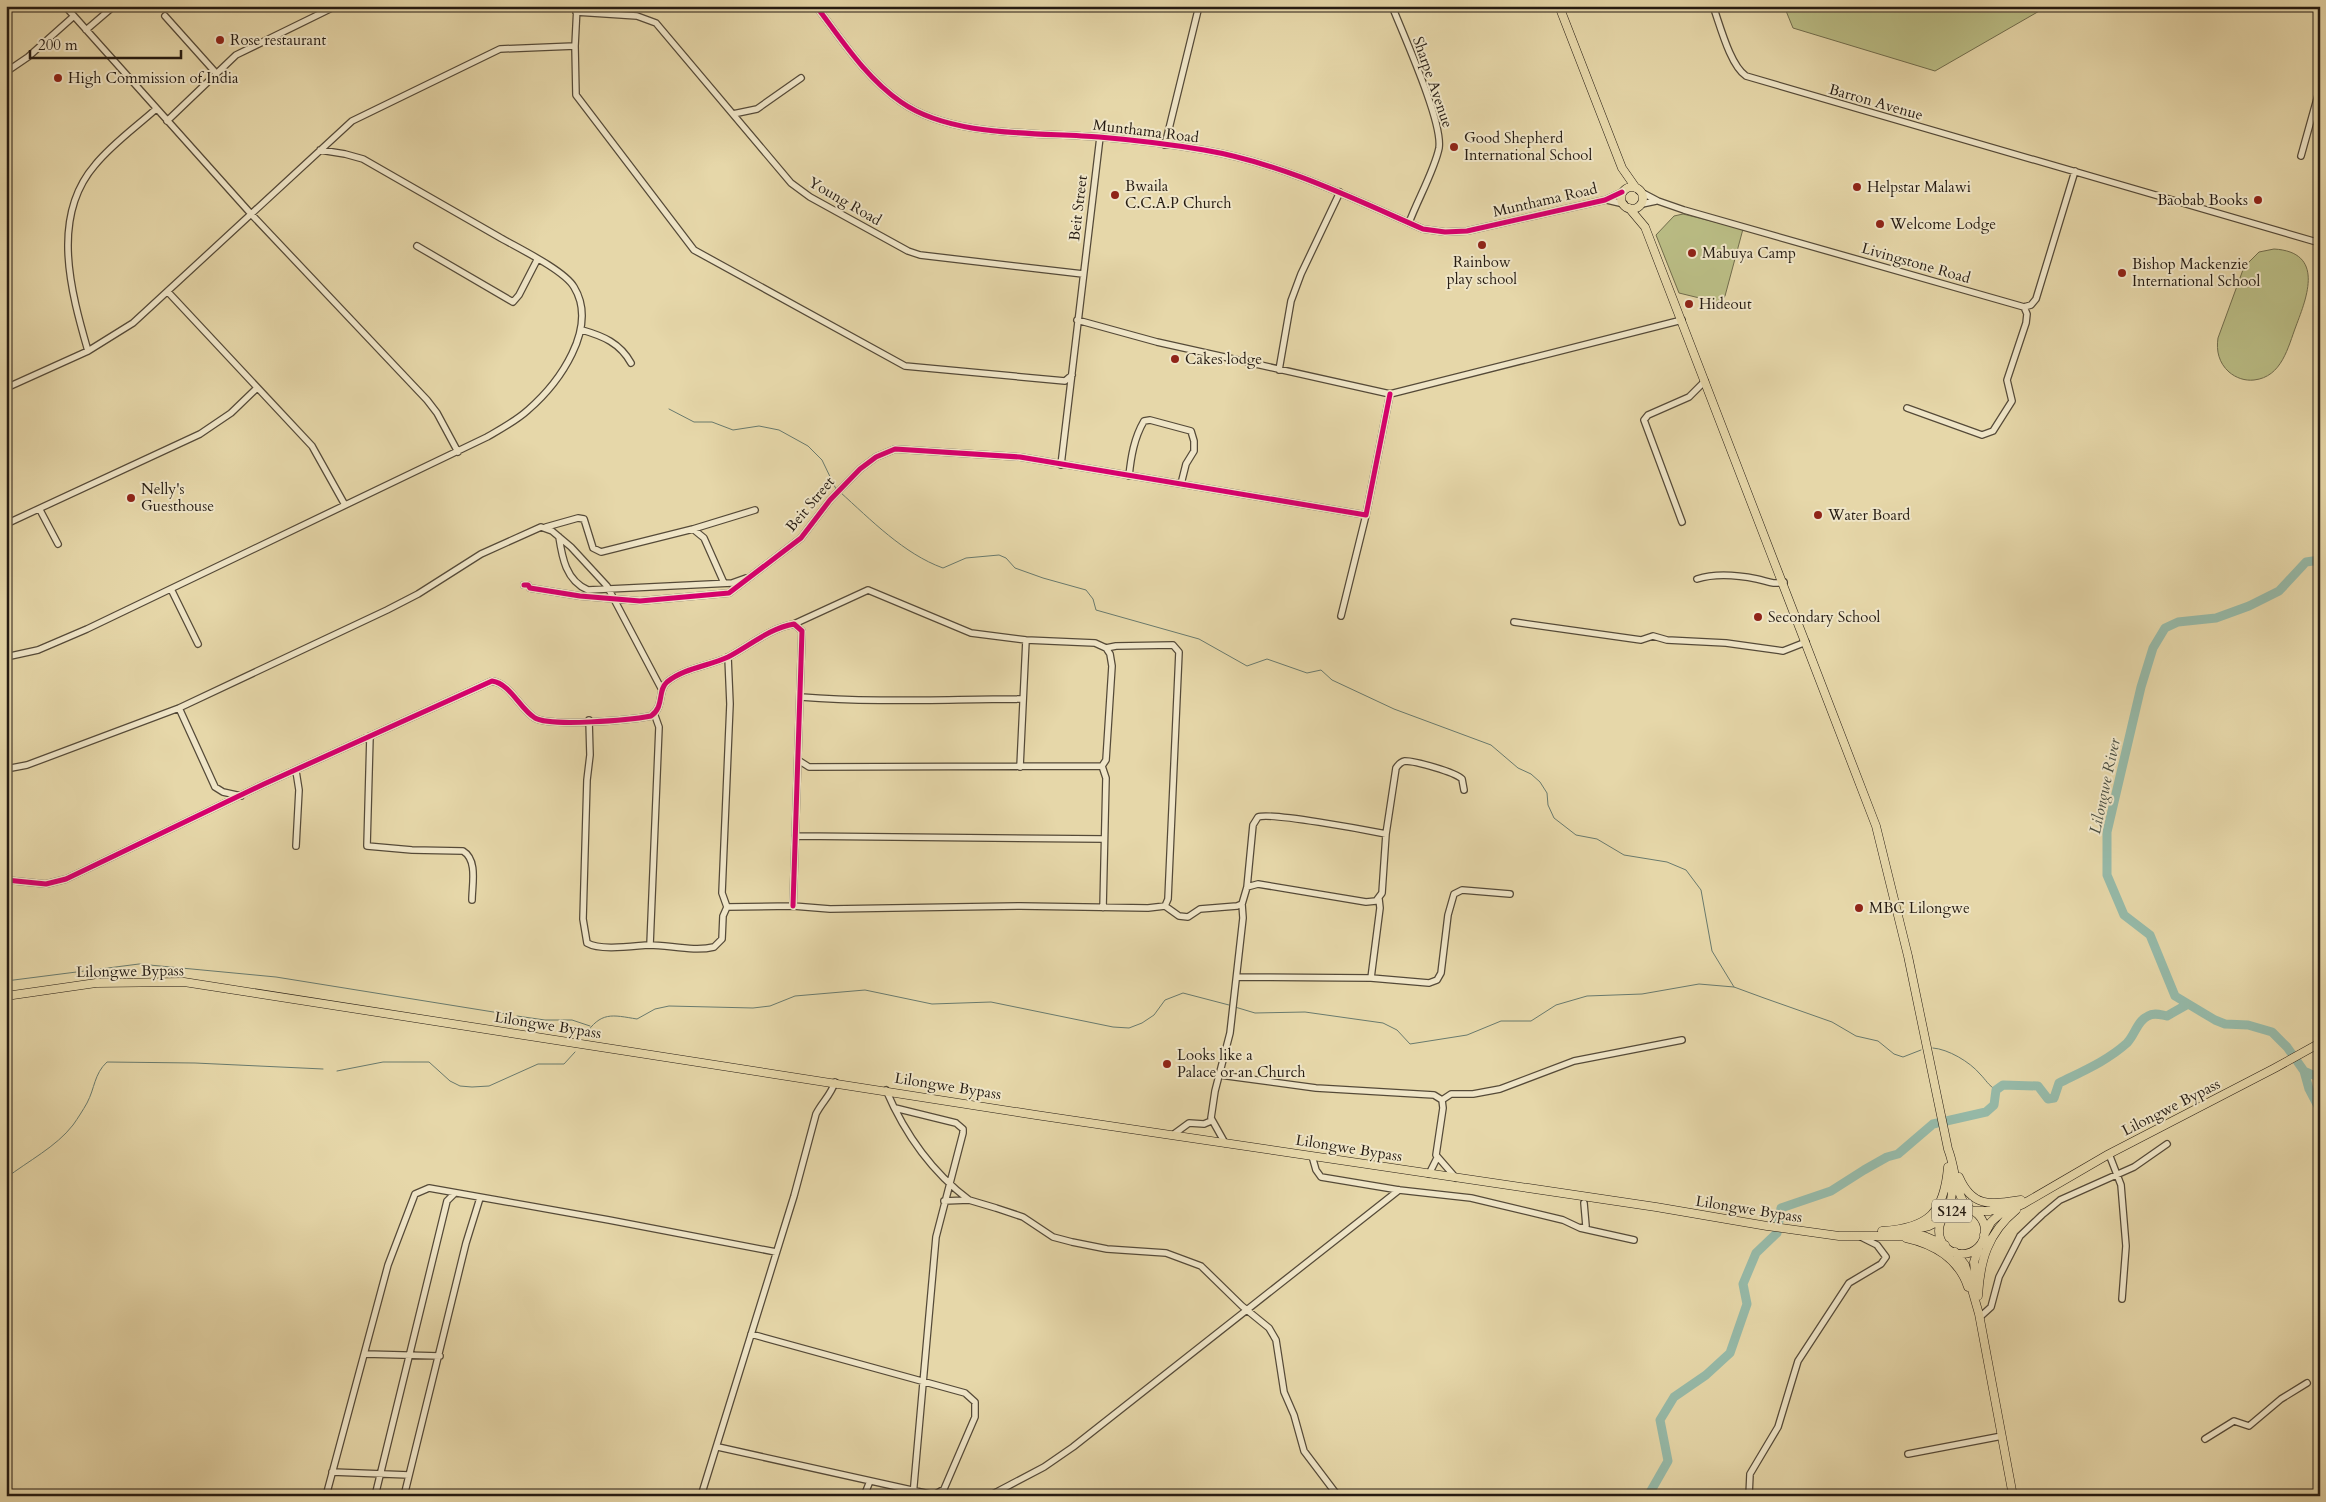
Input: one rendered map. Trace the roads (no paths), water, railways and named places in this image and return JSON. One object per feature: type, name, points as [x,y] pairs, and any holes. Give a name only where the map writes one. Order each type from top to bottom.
[{"type":"main road","points":[[1559,6],[1622,168],[1642,198],[1642,204],[1638,208],[1627,206],[1621,198],[1622,168]]},
{"type":"main road","points":[[1622,192],[1628,187],[1638,190]]},
{"type":"main road","name":"S124","points":[[1642,204],[1645,227],[1784,582],[1876,826],[1908,956],[1951,1167],[1958,1191],[1970,1210],[1983,1221],[1984,1236],[1974,1268],[1980,1316],[2013,1496]]},
{"type":"main road","name":"S124","points":[[1627,206],[1645,227]]},
{"type":"main road","name":"Lilongwe Bypass","points":[[6,996],[96,983],[184,982],[1225,1143],[1656,1207],[1790,1230],[1861,1237],[1924,1236],[1944,1245]]},
{"type":"main road","name":"Lilongwe Bypass","points":[[1984,1236],[1996,1218],[2022,1202],[2108,1154],[2320,1043]]},
{"type":"main road","points":[[1951,1167],[1973,1199],[1992,1203],[2022,1202]]},
{"type":"main road","points":[[1861,1237],[1867,1234],[1908,1227],[1930,1216],[1937,1210],[1943,1198],[1951,1167]]},
{"type":"main road","name":"S124","points":[[1951,1167],[1952,1193],[1940,1232],[1944,1245],[1955,1252],[1965,1265],[1980,1316]]},
{"type":"main road","points":[[1978,1296],[1983,1260],[1996,1230],[2002,1221],[2022,1202]]},
{"type":"main road","name":"Lilongwe Bypass","points":[[1970,1210],[1990,1212],[2022,1202]]},
{"type":"main road","name":"S124","points":[[1946,1216],[1956,1209],[1970,1210]]},
{"type":"main road","name":"Lilongwe Bypass","points":[[1890,1236],[1923,1228],[1946,1216]]},
{"type":"main road","points":[[1890,1236],[1926,1243],[1948,1258],[1962,1273],[1980,1316]]},
{"type":"main road","points":[[1955,1252],[1968,1253],[1980,1246]]},
{"type":"street","points":[[65,6],[252,215],[427,400],[437,413],[458,452]]},
{"type":"street","points":[[86,30],[114,6]]},
{"type":"street","points":[[167,121],[236,55],[336,6]]},
{"type":"street","name":"Munthama Road","points":[[816,6],[877,83],[902,103],[948,123],[975,128],[1100,137],[1204,150],[1279,169],[1434,231],[1458,232],[1604,200],[1622,192]]},
{"type":"street","points":[[1165,145],[1199,6]]},
{"type":"street","name":"Sharpe Avenue","points":[[1392,6],[1435,120],[1439,141],[1436,157],[1409,222]]},
{"type":"street","name":"Barron Avenue","points":[[1713,6],[1734,62],[1741,73],[1746,76],[2320,242]]},
{"type":"street","points":[[577,9],[575,46],[576,95],[647,187],[686,242],[704,257],[905,366],[1065,381],[1072,375]]},
{"type":"street","name":"Young Road","points":[[577,9],[637,16],[651,20],[664,31],[791,183],[802,192],[908,251],[934,258],[1083,274]]},
{"type":"street","points":[[6,72],[28,57],[74,16]]},
{"type":"street","points":[[165,16],[216,73]]},
{"type":"street","points":[[6,388],[88,351],[133,323],[252,215],[348,124],[362,115],[500,49],[575,46]]},
{"type":"street","points":[[733,114],[757,109],[801,78]]},
{"type":"street","points":[[2301,156],[2320,88]]},
{"type":"street","points":[[88,351],[73,295],[68,240],[71,212],[79,189],[94,166],[156,109]]},
{"type":"street","name":"Beit Street","points":[[524,585],[547,591],[614,600],[661,600],[729,593],[800,538],[840,487],[860,469],[886,451],[895,449],[1020,457],[1061,465],[1100,137]]},
{"type":"street","points":[[6,657],[38,650],[458,452],[510,424],[529,409],[570,358],[582,330],[581,307],[574,288],[563,276],[363,159],[320,150]]},
{"type":"street","points":[[1907,408],[1982,435],[1993,431],[2012,401],[2007,380],[2026,323],[2027,314],[2024,306],[2031,305],[2036,300],[2074,171]]},
{"type":"street","name":"Livingstone Road","points":[[1638,190],[1658,201],[2024,306]]},
{"type":"street","points":[[1279,370],[1291,301],[1301,274],[1340,192]]},
{"type":"street","name":"Munthama Road","points":[[1604,200],[1627,206]]},
{"type":"street","name":"Livingstone Road","points":[[1642,204],[1658,201]]},
{"type":"street","points":[[417,246],[513,302],[519,295],[538,260]]},
{"type":"street","points":[[168,292],[312,446],[346,505]]},
{"type":"street","points":[[1077,320],[1116,332],[1390,394],[1682,320]]},
{"type":"street","points":[[582,330],[604,337],[616,344],[631,363]]},
{"type":"street","points":[[1682,522],[1644,420],[1648,415],[1689,397],[1705,381]]},
{"type":"street","points":[[6,524],[40,510],[200,434],[231,413],[257,388]]},
{"type":"street","points":[[1341,616],[1366,515],[1390,394]]},
{"type":"street","points":[[1129,476],[1131,454],[1138,430],[1144,421],[1150,420],[1191,431],[1194,451],[1186,464],[1181,484]]},
{"type":"street","points":[[1061,465],[1366,515]]},
{"type":"street","points":[[40,510],[58,544]]},
{"type":"street","points":[[6,768],[27,765],[179,708],[387,610],[418,594],[481,554],[541,526],[546,527],[578,518],[584,519],[593,548],[602,552],[693,529],[755,510]]},
{"type":"street","points":[[546,527],[559,536],[582,558],[609,590],[662,690]]},
{"type":"street","points":[[693,529],[704,538],[724,583]]},
{"type":"street","points":[[559,536],[563,561],[576,583],[588,590],[724,583],[739,581],[755,574]]},
{"type":"street","points":[[1697,579],[1718,574],[1758,579],[1777,584],[1784,582]]},
{"type":"street","points":[[170,589],[198,644]]},
{"type":"street","points":[[6,880],[41,884],[57,882],[492,681],[504,686],[534,717],[541,720],[561,722],[641,718],[654,713],[661,701],[662,690],[666,683],[672,679],[728,657],[746,645],[868,590],[964,631],[1026,640],[1095,642],[1106,648],[1110,654],[1112,666],[1106,760],[1102,766]]},
{"type":"street","points":[[1514,622],[1641,640],[1652,636],[1667,640],[1783,650],[1806,642]]},
{"type":"street","points":[[793,906],[802,631],[794,624]]},
{"type":"street","points":[[1020,767],[1026,640]]},
{"type":"street","points":[[1106,648],[1116,646],[1173,645],[1179,652],[1168,899],[1165,906]]},
{"type":"street","points":[[589,720],[590,755],[587,780],[583,920],[585,938],[590,945],[635,947],[650,945],[661,948],[714,947],[722,939],[723,916],[727,907],[722,893],[730,704],[728,657]]},
{"type":"street","points":[[801,697],[878,702],[911,699],[1022,699]]},
{"type":"street","points":[[179,708],[215,787],[223,792],[241,796]]},
{"type":"street","points":[[650,945],[659,727],[654,713]]},
{"type":"street","points":[[370,736],[367,846],[412,850],[463,851],[471,858],[472,900]]},
{"type":"street","points":[[798,760],[809,767],[1102,766]]},
{"type":"street","points":[[1371,978],[1380,908],[1379,899],[1382,893],[1386,834],[1396,768],[1406,761],[1453,773],[1462,779],[1464,790]]},
{"type":"street","points":[[1102,766],[1106,778],[1103,908]]},
{"type":"street","points":[[296,771],[298,790],[296,846]]},
{"type":"street","points":[[1225,1143],[1211,1121],[1215,1091],[1228,1041],[1237,977],[1243,918],[1242,904],[1247,887],[1253,825],[1258,817],[1262,816],[1386,834]]},
{"type":"street","points":[[795,836],[1104,839]]},
{"type":"street","points":[[1247,887],[1258,884],[1366,902],[1379,899]]},
{"type":"street","points":[[1237,977],[1371,978],[1433,982],[1440,973],[1448,915],[1454,894],[1462,890],[1510,894]]},
{"type":"street","points":[[727,907],[793,906],[830,909],[1020,906],[1148,908],[1165,906],[1185,918],[1200,909],[1242,904]]},
{"type":"street","points":[[1442,1100],[1451,1094],[1473,1094],[1500,1089],[1574,1061],[1682,1040]]},
{"type":"street","points":[[1220,1075],[1316,1088],[1430,1094],[1442,1100]]},
{"type":"street","points":[[702,1496],[752,1334],[816,1114],[824,1100],[832,1092],[834,1082]]},
{"type":"street","points":[[886,1090],[894,1108],[924,1157],[950,1184],[969,1200]]},
{"type":"street","points":[[1442,1100],[1443,1108],[1436,1152],[1437,1158],[1456,1178]]},
{"type":"street","points":[[894,1108],[956,1123],[963,1129],[936,1237],[913,1493]]},
{"type":"street","points":[[1174,1134],[1189,1123],[1204,1124],[1211,1121]]},
{"type":"street","points":[[1980,1316],[1991,1307],[1999,1277],[2020,1236],[2060,1200],[2134,1167],[2167,1144]]},
{"type":"street","points":[[2108,1154],[2121,1184],[2126,1246],[2122,1299]]},
{"type":"street","points":[[1312,1156],[1316,1170],[1321,1177],[1399,1190],[1471,1198],[1563,1220],[1580,1228],[1634,1240]]},
{"type":"street","points":[[1429,1174],[1437,1158]]},
{"type":"street","points":[[326,1496],[395,1243],[414,1194],[429,1188],[776,1252]]},
{"type":"street","points":[[989,1496],[1052,1462],[1399,1190]]},
{"type":"street","points":[[375,1496],[447,1202],[454,1194]]},
{"type":"street","points":[[404,1496],[440,1356],[466,1243],[480,1198]]},
{"type":"street","points":[[944,1201],[969,1200],[1023,1217],[1054,1237],[1072,1242],[1107,1249],[1171,1254],[1201,1266],[1269,1328],[1276,1340],[1284,1392],[1294,1415],[1304,1451],[1338,1496]]},
{"type":"street","points":[[1580,1228],[1586,1226],[1584,1202]]},
{"type":"street","points":[[1749,1496],[1750,1474],[1778,1427],[1798,1361],[1849,1283],[1881,1264],[1886,1257],[1877,1245],[1861,1237]]},
{"type":"street","points":[[718,1447],[870,1481],[913,1493],[934,1495],[944,1489],[976,1409],[971,1397],[965,1393],[752,1334]]},
{"type":"street","points":[[364,1354],[440,1356]]},
{"type":"street","points":[[2205,1439],[2234,1421],[2249,1426],[2281,1399],[2307,1383]]},
{"type":"street","points":[[1908,1454],[2002,1436]]},
{"type":"street","points":[[332,1472],[408,1475]]},
{"type":"street","points":[[864,1496],[870,1481]]},
{"type":"waterway","points":[[669,409],[694,422],[712,422],[733,430],[759,426],[779,430],[808,446],[822,460],[836,489]]},
{"type":"waterway","points":[[840,492],[901,545],[943,568],[966,558],[999,555],[1006,558],[1015,568],[1086,590],[1093,599],[1096,610],[1199,639],[1247,666],[1267,659],[1307,673],[1321,670],[1332,680],[1394,709],[1491,745],[1518,768],[1531,774],[1540,782],[1547,793],[1548,805],[1554,818],[1576,835],[1597,839],[1624,855],[1667,862],[1686,870],[1701,890],[1712,951],[1734,987]]},
{"type":"waterway","name":"Lilongwe River","points":[[2320,560],[2306,562],[2279,591],[2249,606],[2216,618],[2178,622],[2165,628],[2153,648],[2141,687],[2107,832],[2107,875],[2124,915],[2150,935],[2175,996],[2225,1024],[2248,1025],[2272,1032],[2287,1047],[2304,1071],[2320,1078]]},
{"type":"waterway","points":[[6,981],[139,964],[276,977],[512,1015]]},
{"type":"waterway","points":[[1235,1007],[1255,1013],[1305,1012],[1383,1023],[1397,1030],[1410,1044],[1467,1035],[1501,1021],[1531,1021],[1556,1005],[1587,996],[1642,994],[1699,984],[1734,987],[1832,1022],[1856,1036],[1878,1041],[1894,1054],[1903,1057],[1921,1050]]},
{"type":"waterway","points":[[585,1035],[602,1018],[621,1016],[637,1019],[655,1009],[669,1006],[753,1008],[770,1006],[795,996],[865,990],[932,1004],[991,1002],[1113,1027],[1129,1028],[1142,1023],[1154,1015],[1165,1000],[1183,993],[1229,1005]]},
{"type":"waterway","points":[[1648,1496],[1668,1461],[1660,1420],[1674,1397],[1706,1375],[1730,1353],[1747,1304],[1743,1284],[1756,1253],[1777,1233],[1781,1208],[1831,1191],[1887,1157],[1898,1154],[1933,1124],[1986,1112],[1994,1105],[1996,1090],[2003,1085],[2038,1086],[2048,1099],[2054,1098],[2059,1083],[2094,1065],[2127,1043],[2144,1018],[2153,1014],[2167,1016],[2188,1004]]},
{"type":"waterway","points":[[517,1016],[545,1020],[572,1020],[590,1026]]},
{"type":"waterway","points":[[1933,1048],[1945,1051],[1965,1061],[1976,1069],[1996,1090]]},
{"type":"waterway","points":[[337,1071],[383,1062],[429,1062],[450,1081],[460,1086],[489,1086],[538,1064],[564,1064],[575,1052]]},
{"type":"waterway","points":[[6,1178],[50,1147],[66,1133],[87,1103],[97,1076],[107,1062],[195,1063],[323,1069]]},
{"type":"waterway","points":[[2304,1071],[2309,1089],[2320,1110]]},
{"type":"place","name":"Rose restaurant","points":[[220,40]]},
{"type":"place","name":"High Commission of India","points":[[58,78]]},
{"type":"place","name":"Good Shepherd International School","points":[[1454,147]]},
{"type":"place","name":"Helpstar Malawi","points":[[1857,187]]},
{"type":"place","name":"Bwaila C.C.A.P Church","points":[[1115,195]]},
{"type":"place","name":"Baobab Books","points":[[2258,200]]},
{"type":"place","name":"Welcome Lodge","points":[[1880,224]]},
{"type":"place","name":"Rainbow play school","points":[[1482,245]]},
{"type":"place","name":"Mabuya Camp","points":[[1692,253]]},
{"type":"place","name":"Bishop Mackenzie International School","points":[[2122,273]]},
{"type":"place","name":"Hideout","points":[[1689,304]]},
{"type":"place","name":"Cakes lodge","points":[[1175,359]]},
{"type":"place","name":"Nelly's Guesthouse","points":[[131,498]]},
{"type":"place","name":"Water Board","points":[[1818,515]]},
{"type":"place","name":"Secondary School","points":[[1758,617]]},
{"type":"place","name":"MBC Lilongwe","points":[[1859,908]]},
{"type":"place","name":"Looks like a Palace or an Church","points":[[1167,1064]]}]
